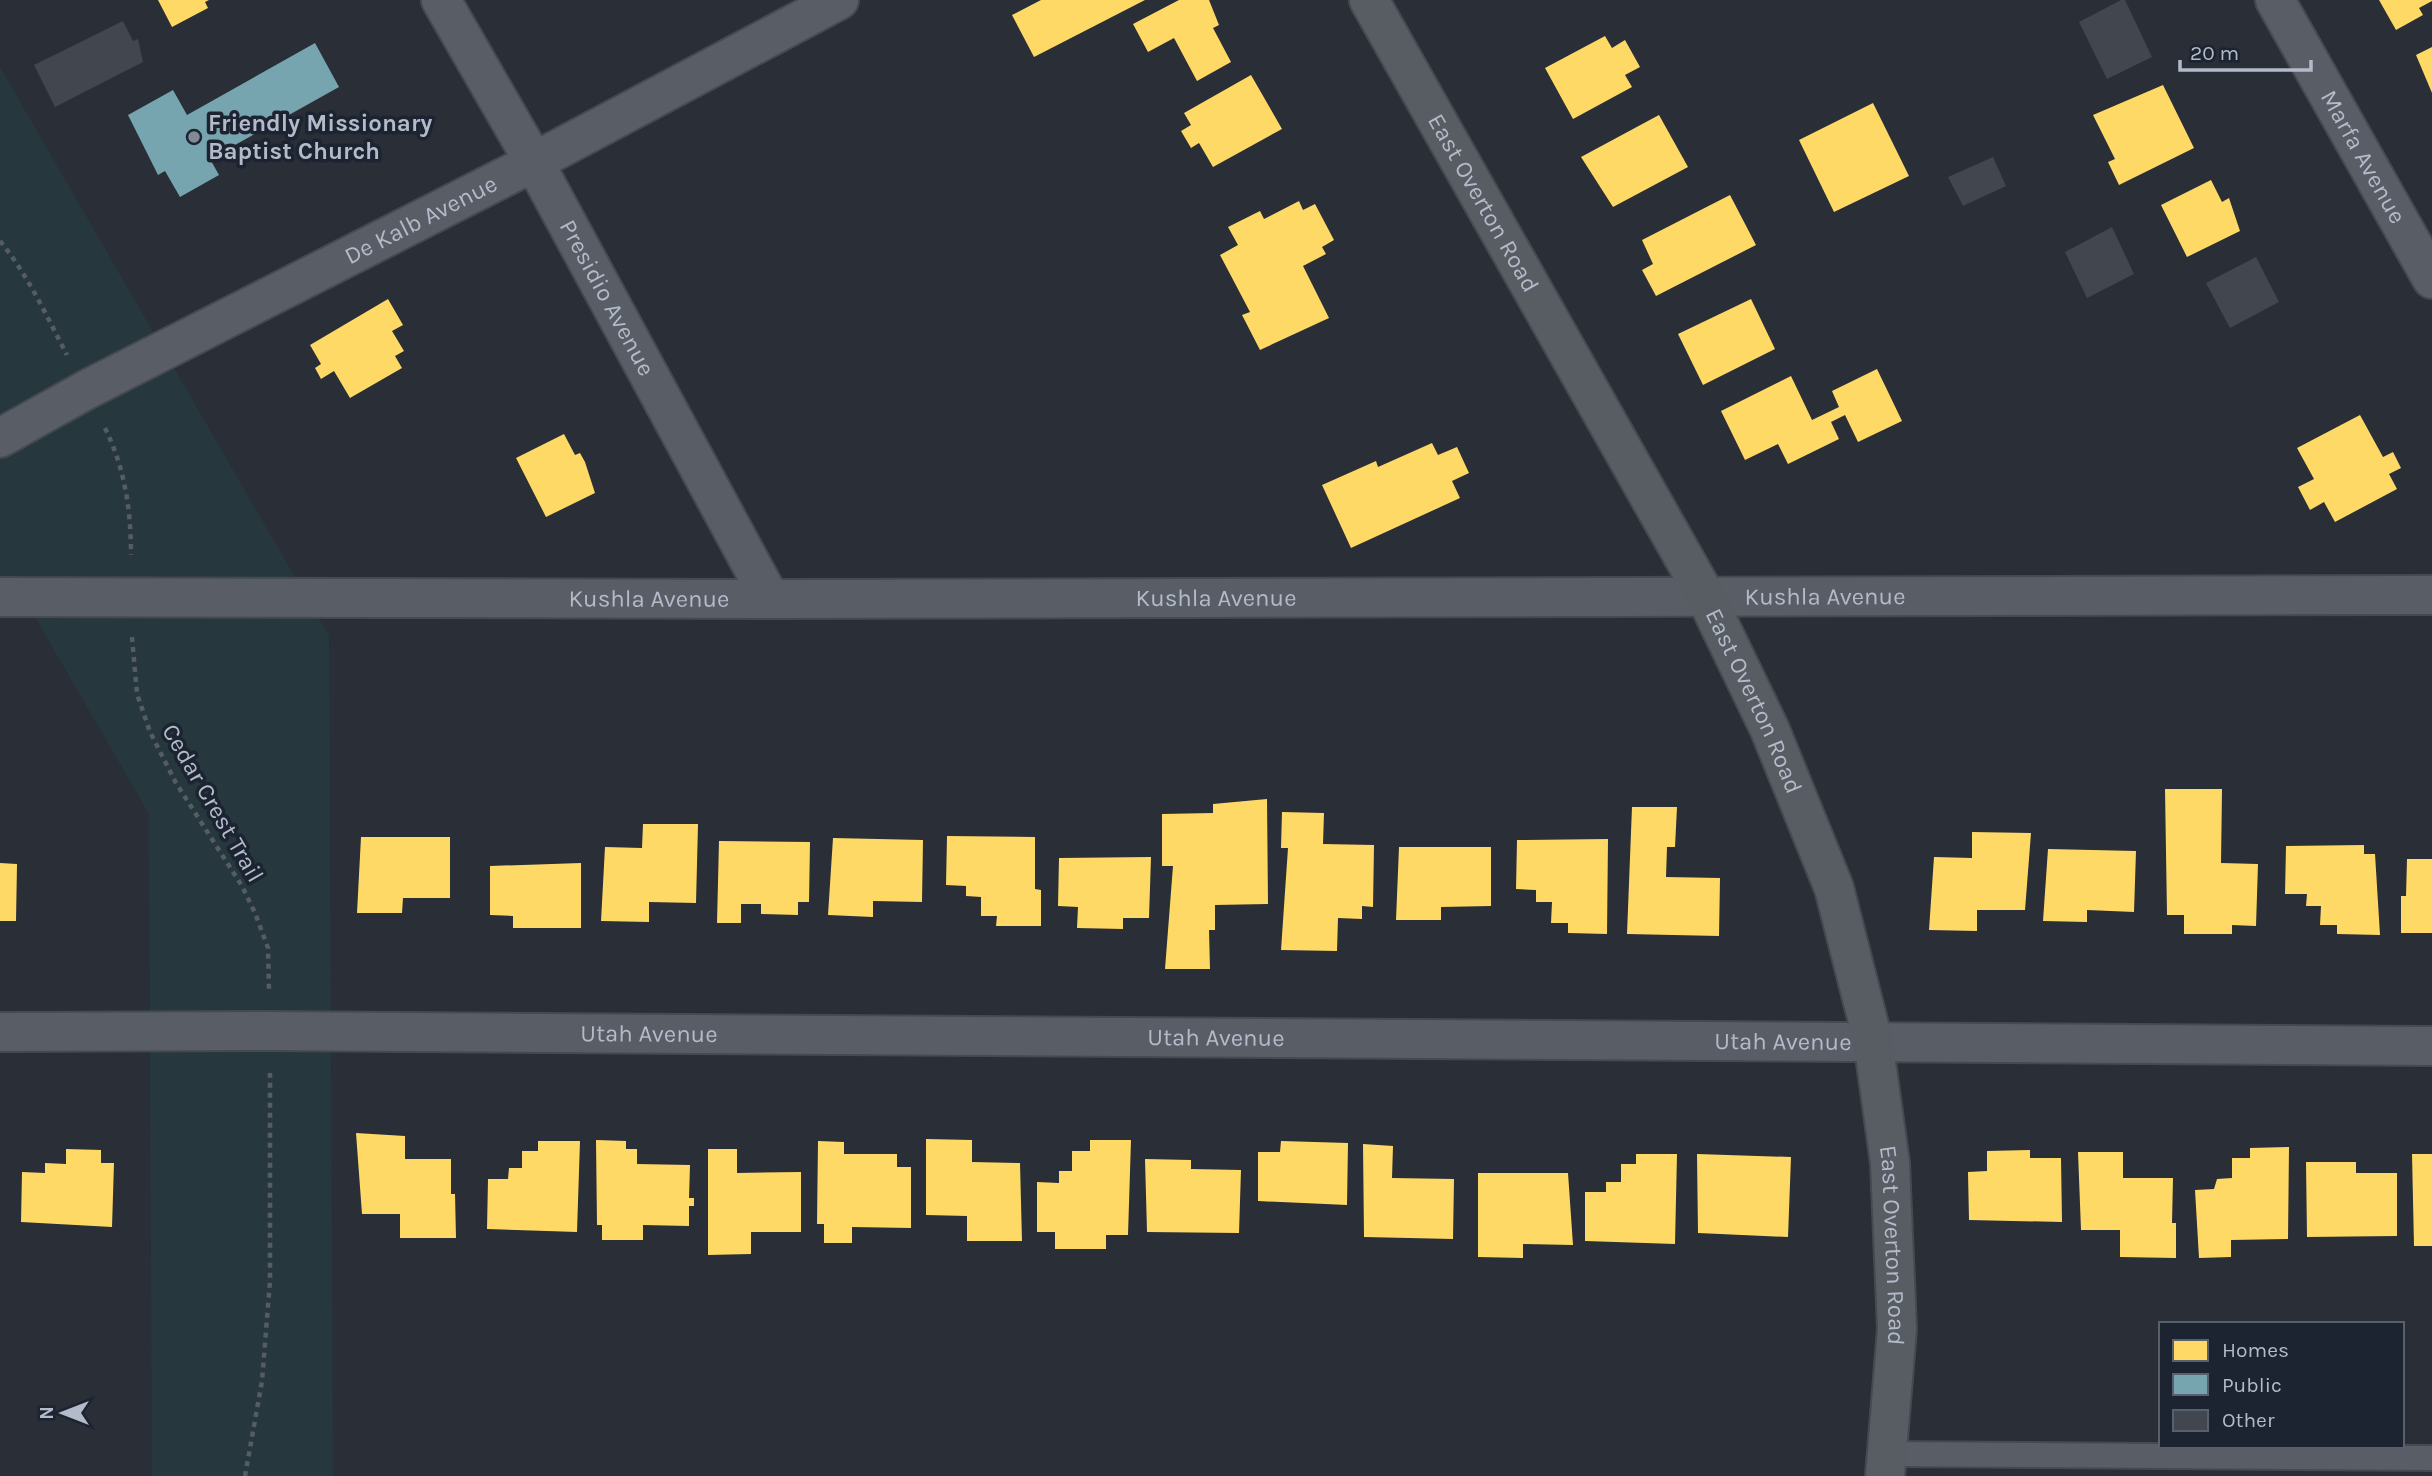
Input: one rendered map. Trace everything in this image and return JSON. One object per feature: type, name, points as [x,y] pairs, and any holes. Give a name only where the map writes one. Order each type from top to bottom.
[{"type":"street","name":"Presidio Avenue","points":[[440,0],[534,162],[770,599]]},
{"type":"street","name":"De Kalb Avenue","points":[[0,438],[86,390],[534,162],[839,0]]},
{"type":"street","name":"East Overton Road","points":[[1369,0],[1706,597],[1770,730],[1834,888],[1873,1041],[1890,1163],[1897,1329],[1887,1465]]},
{"type":"street","name":"Marfa Avenue","points":[[2275,0],[2432,279]]},
{"type":"street","name":"Kushla Avenue","points":[[0,597],[770,599],[2432,595]]},
{"type":"street","name":"Utah Avenue","points":[[0,1032],[284,1031],[2432,1046]]},
{"type":"lane","points":[[1887,1465],[2432,1458]]},
{"type":"path","points":[[0,241],[42,307],[71,363]]},
{"type":"path","points":[[103,424],[117,453],[127,492],[132,566]]},
{"type":"path","name":"Cedar Crest Trail","points":[[132,629],[137,694],[150,732],[176,783],[242,886],[255,913],[268,948],[270,993]]},
{"type":"path","points":[[244,1476],[262,1381],[270,1281],[270,1063]]},
{"type":"shaded area","points":[[0,67],[329,636],[333,1476],[152,1476],[149,814],[13,579],[0,579]]},
{"type":"building: Homes","points":[[158,0],[209,0],[205,2],[208,8],[172,27]]},
{"type":"building: Homes","points":[[1041,0],[1145,0],[1034,57],[1012,15]]},
{"type":"building: Homes","points":[[1179,0],[1209,0],[1219,25],[1213,28],[1231,62],[1197,81],[1174,38],[1148,52],[1133,24]]},
{"type":"building: Homes","points":[[2379,0],[2432,1],[2419,8],[2423,15],[2396,30]]},
{"type":"building: Homes","points":[[1605,36],[1612,48],[1625,40],[1640,67],[1625,75],[1632,87],[1573,119],[1545,68]]},
{"type":"building: Homes","points":[[2432,47],[2432,93],[2416,55]]},
{"type":"building: Homes","points":[[1251,75],[1282,129],[1213,167],[1199,143],[1191,148],[1181,131],[1191,125],[1184,113]]},
{"type":"building: Homes","points":[[2163,85],[2194,148],[2119,185],[2108,162],[2115,159],[2093,115]]},
{"type":"building: Homes","points":[[1873,103],[1909,176],[1834,212],[1799,140]]},
{"type":"building: Homes","points":[[1659,115],[1688,167],[1613,207],[1581,157]]},
{"type":"building: Homes","points":[[2211,180],[2222,202],[2229,198],[2240,231],[2187,257],[2161,205]]},
{"type":"building: Homes","points":[[1730,195],[1756,245],[1656,296],[1642,270],[1653,264],[1642,240]]},
{"type":"building: Homes","points":[[1299,201],[1303,210],[1315,204],[1334,240],[1322,247],[1326,254],[1303,266],[1329,318],[1260,350],[1242,315],[1250,312],[1220,255],[1238,245],[1228,227],[1260,211],[1264,219]]},
{"type":"building: Homes","points":[[388,299],[403,325],[392,331],[404,351],[395,356],[402,368],[350,398],[334,371],[321,379],[315,368],[321,364],[310,345]]},
{"type":"building: Homes","points":[[1751,299],[1775,349],[1703,385],[1678,334]]},
{"type":"building: Homes","points":[[1877,369],[1902,421],[1858,442],[1845,415],[1831,422],[1839,439],[1788,464],[1778,444],[1745,460],[1721,411],[1791,376],[1812,420],[1839,407],[1832,391]]},
{"type":"building: Homes","points":[[2360,415],[2383,457],[2393,452],[2401,468],[2389,474],[2397,489],[2335,522],[2324,502],[2310,510],[2298,487],[2314,479],[2297,448]]},
{"type":"building: Homes","points":[[564,434],[575,455],[580,453],[585,462],[595,493],[546,517],[516,458]]},
{"type":"building: Homes","points":[[1432,443],[1438,455],[1457,447],[1469,473],[1452,481],[1460,498],[1351,548],[1322,485],[1376,461],[1378,467]]},
{"type":"building: Homes","points":[[2165,789],[2222,789],[2221,863],[2258,864],[2256,926],[2232,925],[2232,934],[2184,934],[2184,915],[2167,915]]},
{"type":"building: Homes","points":[[1267,799],[1268,904],[1215,905],[1215,930],[1209,930],[1210,969],[1165,969],[1173,866],[1162,866],[1162,814],[1213,813],[1213,804]]},
{"type":"building: Homes","points":[[1632,807],[1677,807],[1675,847],[1667,847],[1666,877],[1720,878],[1719,936],[1627,934]]},
{"type":"building: Homes","points":[[1282,812],[1324,813],[1323,844],[1374,845],[1373,907],[1362,906],[1362,919],[1338,918],[1337,951],[1281,950],[1288,848],[1281,848]]},
{"type":"building: Homes","points":[[643,824],[698,824],[696,903],[649,902],[649,922],[601,921],[605,847],[642,848]]},
{"type":"building: Homes","points":[[1972,832],[2031,833],[2025,910],[1977,910],[1977,931],[1929,930],[1934,857],[1972,858]]},
{"type":"building: Homes","points":[[947,836],[1035,837],[1035,889],[1041,890],[1041,926],[996,926],[997,916],[981,916],[981,897],[966,896],[966,886],[946,885]]},
{"type":"building: Homes","points":[[361,837],[450,837],[450,898],[403,898],[402,913],[357,913]]},
{"type":"building: Homes","points":[[833,838],[923,840],[922,902],[873,901],[873,917],[828,915]]},
{"type":"building: Homes","points":[[1608,839],[1607,934],[1568,933],[1568,923],[1551,923],[1552,902],[1536,902],[1536,890],[1516,889],[1517,840]]},
{"type":"building: Homes","points":[[719,841],[810,842],[809,902],[798,902],[798,915],[761,914],[761,904],[741,904],[741,923],[717,923]]},
{"type":"building: Homes","points":[[2364,845],[2364,854],[2375,854],[2380,935],[2337,934],[2337,925],[2320,925],[2321,906],[2306,906],[2307,894],[2285,894],[2286,846]]},
{"type":"building: Homes","points":[[1399,847],[1491,847],[1491,906],[1441,907],[1441,920],[1396,920]]},
{"type":"building: Homes","points":[[2048,849],[2136,851],[2134,912],[2087,910],[2087,922],[2043,921]]},
{"type":"building: Homes","points":[[1151,857],[1149,918],[1123,918],[1123,929],[1077,928],[1078,907],[1058,906],[1059,858]]},
{"type":"building: Homes","points":[[2407,859],[2432,859],[2432,933],[2401,933],[2401,896],[2406,896]]},
{"type":"building: Homes","points":[[0,863],[17,864],[16,921],[0,921]]},
{"type":"building: Homes","points":[[581,863],[581,928],[513,928],[513,916],[490,915],[490,866]]},
{"type":"building: Homes","points":[[356,1133],[405,1136],[405,1159],[451,1159],[451,1194],[455,1194],[456,1238],[400,1238],[400,1214],[362,1214]]},
{"type":"building: Homes","points":[[926,1139],[972,1140],[972,1162],[1020,1163],[1022,1241],[967,1241],[967,1216],[926,1215]]},
{"type":"building: Homes","points":[[596,1140],[626,1141],[626,1149],[637,1149],[637,1164],[690,1165],[689,1198],[694,1198],[694,1206],[689,1206],[689,1226],[643,1225],[643,1240],[602,1240],[602,1225],[597,1225]]},
{"type":"building: Homes","points":[[1090,1140],[1131,1140],[1128,1235],[1106,1235],[1106,1249],[1055,1249],[1055,1232],[1037,1232],[1037,1182],[1059,1183],[1059,1171],[1072,1171],[1072,1151],[1090,1151]]},
{"type":"building: Homes","points":[[538,1141],[580,1141],[577,1232],[487,1229],[488,1179],[508,1179],[509,1168],[522,1168],[522,1151],[538,1151]]},
{"type":"building: Homes","points":[[818,1141],[844,1142],[844,1154],[897,1154],[897,1167],[911,1167],[911,1228],[852,1227],[852,1243],[824,1243],[824,1224],[817,1224]]},
{"type":"building: Homes","points":[[1281,1141],[1348,1143],[1347,1205],[1258,1201],[1258,1152],[1280,1152]]},
{"type":"building: Homes","points":[[1363,1144],[1393,1146],[1392,1178],[1454,1179],[1453,1239],[1364,1237]]},
{"type":"building: Homes","points":[[2289,1147],[2288,1239],[2231,1240],[2231,1257],[2199,1258],[2195,1190],[2214,1189],[2217,1179],[2232,1178],[2232,1158],[2250,1158],[2250,1148]]},
{"type":"building: Homes","points":[[66,1149],[101,1150],[101,1163],[114,1163],[112,1227],[21,1222],[22,1172],[45,1173],[45,1163],[66,1164]]},
{"type":"building: Homes","points":[[708,1149],[737,1149],[737,1173],[801,1172],[801,1232],[751,1232],[751,1254],[708,1255]]},
{"type":"building: Homes","points":[[2030,1150],[2030,1158],[2061,1158],[2062,1222],[1969,1220],[1968,1172],[1987,1171],[1987,1151]]},
{"type":"building: Homes","points":[[2078,1152],[2123,1152],[2123,1178],[2173,1178],[2172,1223],[2176,1223],[2176,1258],[2120,1257],[2120,1230],[2081,1230]]},
{"type":"building: Homes","points":[[1636,1154],[1677,1154],[1675,1244],[1585,1241],[1585,1192],[1606,1192],[1606,1182],[1621,1182],[1621,1164],[1636,1164]]},
{"type":"building: Homes","points":[[1697,1154],[1791,1157],[1788,1237],[1698,1233]]},
{"type":"building: Homes","points":[[2412,1154],[2432,1154],[2432,1246],[2414,1246]]},
{"type":"building: Homes","points":[[1145,1159],[1191,1160],[1191,1169],[1241,1170],[1239,1233],[1147,1232]]},
{"type":"building: Homes","points":[[2306,1162],[2356,1162],[2356,1173],[2397,1173],[2397,1236],[2307,1237]]},
{"type":"building: Homes","points":[[1478,1173],[1568,1173],[1573,1245],[1523,1244],[1523,1258],[1478,1257]]},
{"type":"building: Public","name":"Friendly Missionary Baptist Church","points":[[315,43],[339,87],[210,159],[219,175],[180,197],[165,171],[158,175],[128,115],[173,90],[187,115]]},
{"type":"building: Other","points":[[2125,0],[2152,57],[2107,79],[2079,22]]},
{"type":"building: Other","points":[[123,21],[133,41],[138,39],[143,62],[55,107],[34,65]]},
{"type":"building: Other","points":[[1993,157],[2006,186],[1963,206],[1948,177]]},
{"type":"building: Other","points":[[2112,227],[2134,274],[2087,298],[2065,252]]},
{"type":"building: Other","points":[[2256,257],[2279,302],[2230,328],[2206,283]]},
{"type":"place","name":"Friendly Missionary Baptist Church","points":[[194,137]]}]
